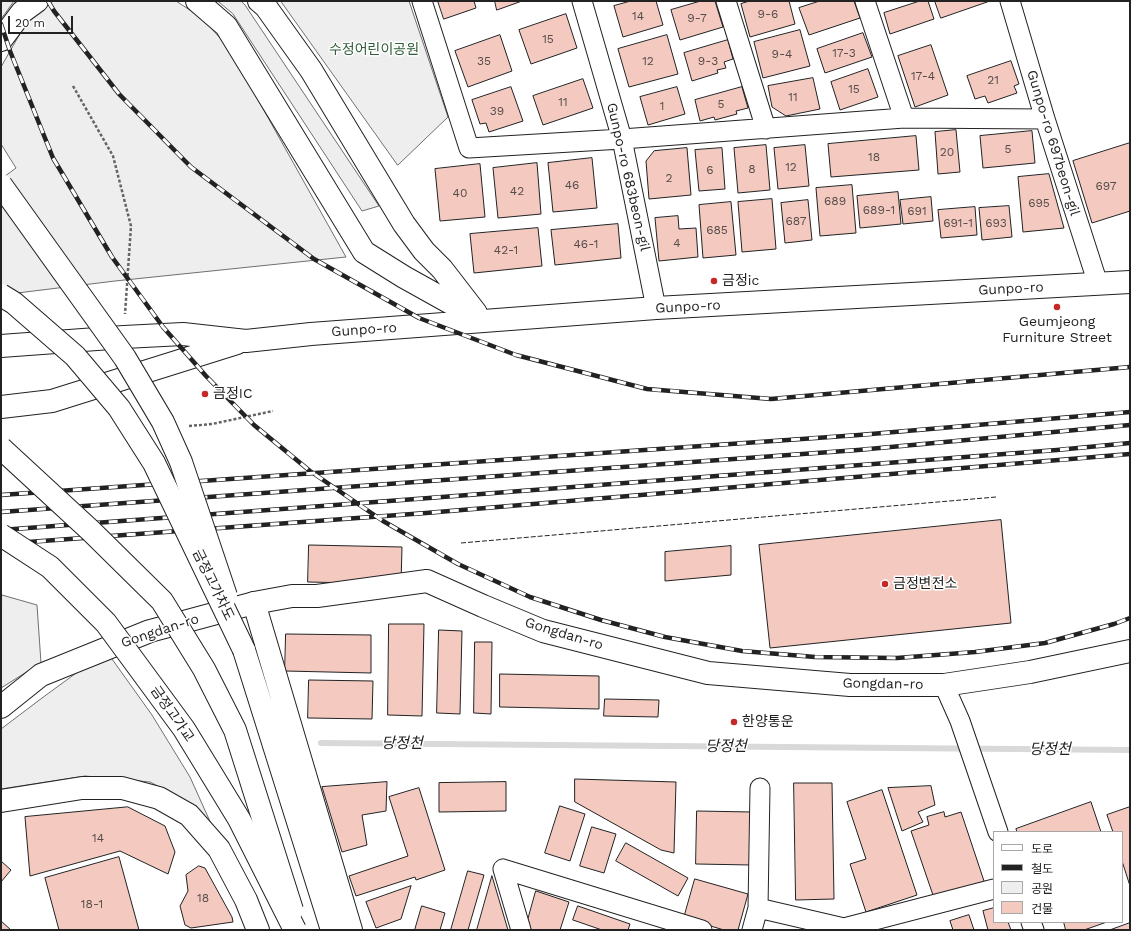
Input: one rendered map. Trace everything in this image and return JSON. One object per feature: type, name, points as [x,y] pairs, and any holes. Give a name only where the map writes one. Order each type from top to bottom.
[{"type":"street","points":[[1,40],[22,12],[37,1]]},
{"type":"street","points":[[197,1],[226,26],[364,252],[404,277],[483,322]]},
{"type":"street","points":[[259,1],[266,7],[311,70],[404,224],[424,251],[442,269],[483,322]]},
{"type":"street","points":[[422,1],[469,148],[622,139],[904,118],[1045,119]]},
{"type":"street","name":"Gunpo-ro 683beon-gil","points":[[582,1],[622,139],[656,308]]},
{"type":"street","points":[[726,1],[766,129]]},
{"type":"street","points":[[865,1],[904,118]]},
{"type":"street","name":"Gunpo-ro 697beon-gil","points":[[1014,2],[1045,119],[1098,284]]},
{"type":"street","points":[[1,185],[125,358],[163,422],[181,462],[244,650]]},
{"type":"street","name":"Gunpo-ro","points":[[1,346],[183,334],[246,340],[656,308],[1130,282]]},
{"type":"street","name":"금정고가차도","points":[[1,295],[14,303],[75,356],[118,408],[154,462],[244,650],[332,930]]},
{"type":"street","name":"Gunpo-ro","points":[[1,407],[52,401],[246,340]]},
{"type":"street","points":[[1,448],[91,531],[162,601],[204,669],[235,730],[297,930]]},
{"type":"street","name":"금정고가교","points":[[1,535],[50,567],[106,623],[184,729],[239,819],[297,930]]},
{"type":"street","name":"Gongdan-ro","points":[[1,707],[41,675],[150,631],[254,603],[292,596],[317,596],[427,581],[544,631],[708,673],[850,684],[944,685],[1030,672],[1130,650]]},
{"type":"street","points":[[254,603],[351,930]]},
{"type":"street","points":[[944,685],[960,721],[998,831]]},
{"type":"street","points":[[1,801],[82,788],[122,788],[159,798],[189,814],[220,849],[246,900],[258,930]]},
{"type":"street","points":[[752,930],[758,908],[760,788]]},
{"type":"street","points":[[521,930],[503,869],[702,930]]},
{"type":"street","points":[[758,908],[844,928],[993,889]]},
{"type":"path","points":[[72,86],[113,156],[131,226],[124,337]]},
{"type":"path","points":[[184,426],[212,424],[273,411]]},
{"type":"green space","points":[[1,1],[14,1],[1,19]]},
{"type":"green space","points":[[54,1],[176,1],[202,18],[229,48],[346,257],[115,281],[1,295],[1,179],[16,168],[1,144],[1,67],[22,30],[38,10]]},
{"type":"green space","points":[[218,1],[241,1],[245,5],[379,206],[362,211],[233,14]]},
{"type":"green space","name":"수정어린이공원","points":[[281,1],[409,1],[448,117],[398,165]]},
{"type":"green space","points":[[2,595],[37,605],[41,663],[1,688]]},
{"type":"green space","points":[[112,659],[152,715],[190,777],[217,837],[175,795],[150,782],[85,776],[1,789],[1,729],[79,671]]},
{"type":"building","points":[[438,1],[474,1],[476,8],[444,19]]},
{"type":"building","points":[[495,1],[522,1],[497,10]]},
{"type":"building","points":[[631,1],[656,1],[663,25],[623,37],[614,6]]},
{"type":"building","points":[[701,1],[715,1],[723,27],[680,40],[671,10]]},
{"type":"building","points":[[750,1],[789,1],[795,24],[750,37],[741,4]]},
{"type":"building","points":[[820,1],[854,1],[860,18],[809,35],[799,8]]},
{"type":"building","points":[[920,1],[928,1],[934,19],[890,34],[884,13]]},
{"type":"building","points":[[935,1],[990,1],[941,18]]},
{"type":"building","points":[[566,14],[577,48],[531,64],[519,30]]},
{"type":"building","points":[[800,30],[810,66],[763,78],[754,42]]},
{"type":"building","points":[[863,33],[872,57],[825,73],[817,49]]},
{"type":"building","points":[[500,35],[512,71],[468,87],[455,51]]},
{"type":"building","points":[[667,35],[678,74],[629,87],[618,49]]},
{"type":"building","points":[[728,40],[733,59],[724,62],[726,68],[717,70],[718,73],[692,81],[684,53]]},
{"type":"building","points":[[931,45],[948,95],[915,107],[898,56]]},
{"type":"building","points":[[1011,61],[1019,84],[1014,86],[1017,93],[988,103],[985,96],[975,99],[967,76]]},
{"type":"building","points":[[868,69],[878,97],[840,110],[831,82]]},
{"type":"building","points":[[813,78],[820,109],[786,116],[772,107],[768,86]]},
{"type":"building","points":[[583,79],[593,108],[543,125],[533,96]]},
{"type":"building","points":[[511,87],[523,121],[489,132],[486,123],[480,124],[472,100]]},
{"type":"building","points":[[677,87],[685,114],[648,125],[640,97]]},
{"type":"building","points":[[742,87],[748,108],[736,111],[737,114],[715,120],[714,117],[700,121],[695,100]]},
{"type":"building","points":[[956,130],[960,172],[938,174],[935,132]]},
{"type":"building","points":[[1032,131],[1035,163],[983,168],[980,136]]},
{"type":"building","points":[[916,136],[919,170],[831,177],[828,144]]},
{"type":"building","points":[[1130,143],[1130,211],[1092,223],[1073,161]]},
{"type":"building","points":[[766,145],[770,190],[738,193],[734,148]]},
{"type":"building","points":[[805,145],[809,186],[778,189],[774,148]]},
{"type":"building","points":[[687,148],[691,195],[649,199],[646,161],[654,151]]},
{"type":"building","points":[[722,148],[725,189],[699,191],[695,150]]},
{"type":"building","points":[[592,158],[597,208],[553,212],[548,163]]},
{"type":"building","points":[[537,163],[541,214],[498,218],[493,168]]},
{"type":"building","points":[[480,164],[485,217],[440,221],[435,169]]},
{"type":"building","points":[[1049,174],[1064,228],[1023,232],[1018,177]]},
{"type":"building","points":[[852,185],[856,233],[820,236],[816,188]]},
{"type":"building","points":[[898,192],[901,224],[860,228],[857,196]]},
{"type":"building","points":[[931,197],[933,221],[903,224],[900,200]]},
{"type":"building","points":[[772,199],[776,249],[742,252],[738,202]]},
{"type":"building","points":[[808,200],[812,240],[785,243],[781,203]]},
{"type":"building","points":[[731,202],[736,255],[703,258],[699,205]]},
{"type":"building","points":[[1009,206],[1012,237],[982,240],[979,208]]},
{"type":"building","points":[[975,207],[977,235],[941,238],[938,210]]},
{"type":"building","points":[[678,216],[679,229],[696,228],[698,257],[659,261],[655,218]]},
{"type":"building","points":[[618,224],[621,258],[555,265],[551,230]]},
{"type":"building","points":[[538,228],[542,266],[474,273],[470,234]]},
{"type":"building","name":"금정변전소","points":[[1001,520],[1011,623],[770,648],[759,545]]},
{"type":"building","points":[[309,545],[402,547],[401,584],[308,582]]},
{"type":"building","points":[[731,546],[731,575],[665,581],[665,552]]},
{"type":"building","points":[[389,624],[424,624],[422,716],[388,715]]},
{"type":"building","points":[[439,630],[462,631],[460,714],[437,713]]},
{"type":"building","points":[[286,634],[371,635],[371,673],[285,671]]},
{"type":"building","points":[[475,642],[492,642],[491,714],[474,713]]},
{"type":"building","points":[[500,674],[599,676],[599,709],[500,707]]},
{"type":"building","points":[[309,680],[373,681],[372,719],[308,718]]},
{"type":"building","points":[[605,699],[659,700],[658,717],[604,716]]},
{"type":"building","points":[[575,779],[676,782],[674,853],[661,850],[575,802]]},
{"type":"building","points":[[387,782],[386,811],[362,815],[367,845],[342,852],[322,787]]},
{"type":"building","points":[[506,782],[506,811],[439,812],[439,783]]},
{"type":"building","points":[[794,783],[832,783],[834,899],[796,900]]},
{"type":"building","points":[[931,786],[935,805],[918,812],[923,822],[902,831],[888,788]]},
{"type":"building","points":[[419,788],[445,870],[416,880],[415,877],[356,896],[349,876],[408,856],[389,797]]},
{"type":"building","points":[[882,790],[917,895],[866,912],[850,864],[866,859],[847,802]]},
{"type":"building","points":[[1091,802],[1101,831],[1017,831],[1016,829]]},
{"type":"building","points":[[560,806],[585,814],[570,861],[545,853]]},
{"type":"building","points":[[128,807],[165,826],[175,852],[168,874],[120,851],[30,876],[25,817]]},
{"type":"building","points":[[1130,807],[1130,886],[1123,864],[1123,831],[1113,831],[1107,815]]},
{"type":"building","points":[[697,811],[752,812],[751,865],[696,864]]},
{"type":"building","points":[[944,812],[945,817],[961,812],[985,884],[935,901],[911,831],[929,825],[927,817]]},
{"type":"building","points":[[592,827],[616,834],[604,873],[580,866]]},
{"type":"building","points":[[626,843],[688,878],[678,896],[616,861]]},
{"type":"building","points":[[119,857],[139,930],[59,930],[45,878]]},
{"type":"building","points":[[1,861],[11,870],[1,882]]},
{"type":"building","points":[[199,866],[205,868],[232,917],[233,922],[191,928],[185,925],[180,906],[188,891],[186,875]]},
{"type":"building","points":[[468,871],[484,875],[468,930],[451,930]]},
{"type":"building","points":[[492,876],[508,930],[477,930]]},
{"type":"building","points":[[695,879],[748,894],[738,930],[724,930],[684,918]]},
{"type":"building","points":[[411,886],[401,919],[376,928],[366,902]]},
{"type":"building","points":[[536,891],[569,902],[560,930],[531,930],[528,919]]},
{"type":"building","points":[[422,906],[445,913],[440,930],[415,930]]},
{"type":"building","points":[[578,906],[630,924],[628,930],[602,930],[573,920]]},
{"type":"building","points":[[993,908],[993,923],[1008,923],[1011,930],[988,930],[983,911]]},
{"type":"building","points":[[969,915],[974,930],[953,930],[950,921]]},
{"type":"building","points":[[1,921],[11,930],[1,930]]},
{"type":"building","points":[[1064,923],[1104,923],[1084,930],[1066,930]]},
{"type":"building","points":[[1130,923],[1130,930],[1110,930]]},
{"type":"waterway","name":"당정천","points":[[321,743],[1130,750]]},
{"type":"railway","points":[[48,1],[54,11],[119,94],[191,167],[314,259],[419,318],[516,355],[647,389],[771,399],[1130,367]]},
{"type":"railway","points":[[1,24],[10,51],[53,158],[112,257],[163,327],[206,376],[254,425],[310,471],[383,521],[458,564],[530,597],[601,620],[665,637],[742,651],[815,657],[897,658],[975,652],[1045,643],[1114,624],[1130,618]]},
{"type":"railway","points":[[1,495],[859,435],[1130,412]]},
{"type":"railway","points":[[1,512],[858,450],[1130,425]]},
{"type":"railway","points":[[1,530],[1057,450],[1130,443]]},
{"type":"railway","points":[[1,544],[426,513],[1130,454]]},
{"type":"fence","points":[[461,543],[996,497]]},
{"type":"place","name":"금정ic","points":[[714,281]]},
{"type":"place","name":"Geumjeong Furniture Street","points":[[1057,307]]},
{"type":"place","name":"금정IC","points":[[205,394]]},
{"type":"place","name":"금정변전소","points":[[885,584]]},
{"type":"place","name":"한양통운","points":[[734,722]]}]
